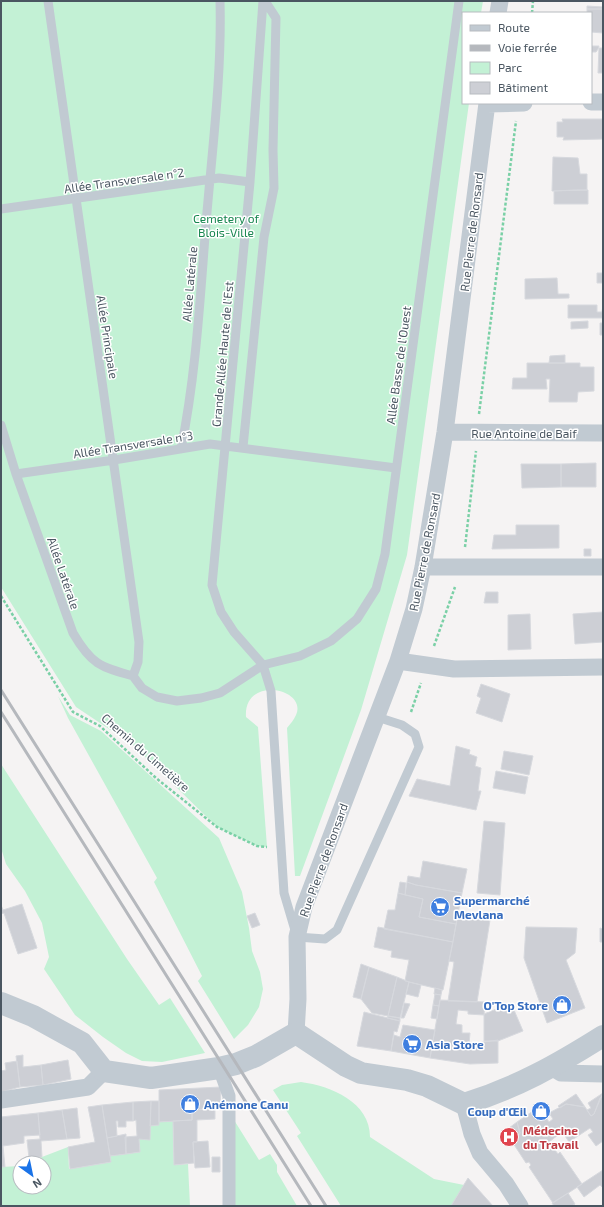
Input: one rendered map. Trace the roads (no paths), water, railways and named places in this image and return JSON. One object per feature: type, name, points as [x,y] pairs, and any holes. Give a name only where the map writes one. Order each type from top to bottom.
[{"type":"street","points":[[498,12],[500,1]]},
{"type":"street","points":[[592,102],[603,102]]},
{"type":"street","name":"Rue Pierre de Ronsard","points":[[296,1033],[298,999],[297,937],[304,907],[398,661],[414,609],[423,568],[445,432],[487,104]]},
{"type":"street","name":"Rue Antoine de Baif","points":[[445,432],[603,433]]},
{"type":"street","points":[[423,568],[603,567]]},
{"type":"street","points":[[398,661],[454,669],[603,667]]},
{"type":"street","points":[[1,1003],[33,1016],[82,1043],[104,1071],[151,1078],[219,1068],[236,1064],[256,1056],[296,1033],[346,1066],[360,1073],[407,1080],[427,1086],[464,1104],[501,1092],[553,1068],[603,1036]]},
{"type":"street","points":[[219,1068],[229,1096],[229,1206]]},
{"type":"street","points":[[553,1068],[561,1073],[578,1075],[603,1074]]},
{"type":"street","points":[[1,1100],[88,1088],[104,1071]]},
{"type":"street","points":[[464,1104],[472,1134],[480,1153],[506,1184],[520,1206]]},
{"type":"lane","name":"Allée Principale","points":[[48,1],[139,642],[138,662],[133,676]]},
{"type":"lane","name":"Allée Latérale","points":[[181,449],[187,421],[194,362],[210,180],[221,29],[220,1]]},
{"type":"lane","name":"Grande Allée Haute de l'Est","points":[[264,1],[250,182],[212,585],[221,612],[234,632],[263,665],[271,691],[284,893],[297,937]]},
{"type":"lane","points":[[243,447],[264,238],[274,188],[273,150],[276,18],[264,1]]},
{"type":"lane","name":"Allée Basse de l'Ouest","points":[[133,676],[142,688],[157,697],[178,701],[201,698],[220,693],[263,665],[300,656],[331,641],[357,619],[376,589],[385,554],[459,1]]},
{"type":"lane","name":"Allée Transversale n°2","points":[[1,209],[219,178],[250,182]]},
{"type":"lane","name":"Allée Latérale","points":[[1,425],[16,474],[73,633],[82,650],[92,660],[105,669],[133,676]]},
{"type":"lane","name":"Allée Transversale n°3","points":[[16,474],[210,444],[243,447],[396,468]]},
{"type":"lane","points":[[297,937],[324,938],[337,930],[419,747],[415,734],[402,725],[377,717]]},
{"type":"railway","points":[[1,690],[326,1206]]},
{"type":"railway","points":[[1,712],[311,1206]]},
{"type":"place","name":"Supermarché Mevlana","points":[[440,907]]},
{"type":"place","name":"O'Top Store","points":[[562,1005]]},
{"type":"place","name":"Asia Store","points":[[412,1044]]},
{"type":"place","name":"Anémone Canu","points":[[190,1104]]},
{"type":"place","name":"Coup d'Œil","points":[[541,1111]]},
{"type":"place","name":"Médecine du Travail","points":[[509,1137]]},
{"type":"park label","name":"Cemetery of Blois-Ville","points":[[226,225]]}]
